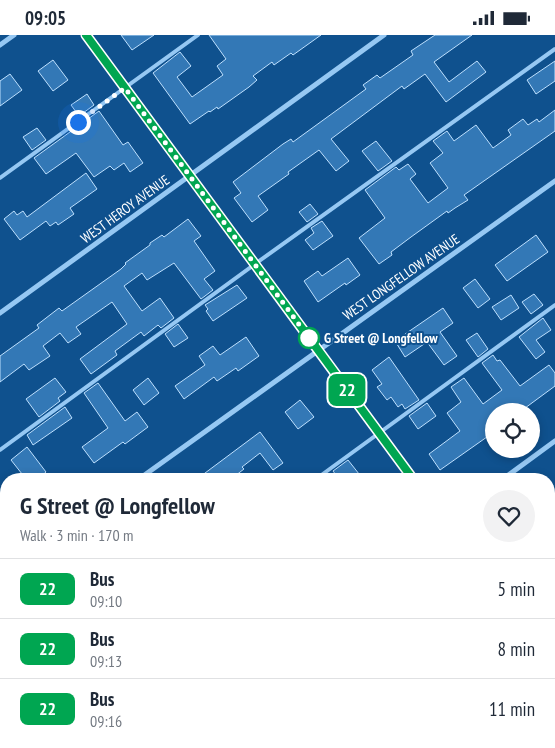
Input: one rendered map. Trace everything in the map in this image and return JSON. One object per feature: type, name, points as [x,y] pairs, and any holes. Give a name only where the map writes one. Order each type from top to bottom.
[{"type":"street","points":[[0,45],[14,35]]},
{"type":"street","points":[[86,35],[409,473]]},
{"type":"street","name":"WEST HEROY AVENUE","points":[[0,313],[384,35]]},
{"type":"street","name":"WEST LONGFELLOW AVENUE","points":[[147,473],[555,181]]},
{"type":"street","points":[[511,473],[555,441]]},
{"type":"lane","points":[[0,178],[198,35]]},
{"type":"lane","points":[[0,450],[555,49]]},
{"type":"lane","points":[[324,473],[555,305]]},
{"type":"building","points":[[121,35],[154,35],[132,50]]},
{"type":"building","points":[[209,35],[321,35],[293,55],[291,53],[274,65],[272,62],[253,76],[257,80],[249,87],[218,109],[217,107],[209,111],[190,124],[153,73],[180,52],[191,66],[177,77],[192,97],[223,75],[217,66],[226,59]]},
{"type":"building","points":[[435,35],[472,35],[434,62],[449,82],[477,61],[486,72],[446,102],[425,74],[404,89],[402,86],[331,139],[349,161],[336,171],[319,150],[258,196],[268,210],[252,222],[234,198],[241,193],[233,182],[283,144],[291,139],[293,142],[366,89],[363,85],[377,75],[380,78],[413,55],[411,51]]},
{"type":"building","points":[[53,60],[68,80],[53,91],[38,71]]},
{"type":"building","points":[[555,61],[555,81],[536,94],[527,80]]},
{"type":"building","points":[[10,74],[22,90],[0,106],[0,81]]},
{"type":"building","points":[[87,94],[94,105],[79,116],[71,105]]},
{"type":"building","points":[[555,110],[555,131],[464,195],[468,200],[448,213],[447,211],[391,252],[392,255],[379,264],[359,238],[385,218],[365,190],[396,167],[399,170],[408,164],[416,174],[410,179],[428,203],[448,188],[430,163],[443,153],[433,141],[447,131],[454,141],[476,125],[493,148],[511,135],[508,130],[523,119],[528,125],[537,119],[539,122]]},
{"type":"building","points":[[99,111],[123,145],[128,142],[143,163],[130,172],[124,163],[114,170],[110,166],[94,177],[76,153],[46,174],[34,158]]},
{"type":"building","points":[[37,128],[46,140],[32,150],[23,137]]},
{"type":"building","points":[[376,141],[392,161],[378,171],[362,151]]},
{"type":"building","points":[[86,173],[97,189],[70,208],[74,214],[58,225],[56,222],[50,226],[46,221],[20,240],[4,219],[14,211],[17,215],[23,211],[27,217]]},
{"type":"building","points":[[310,204],[318,214],[307,222],[299,212]]},
{"type":"building","points":[[188,219],[201,236],[194,241],[215,271],[204,279],[213,290],[201,299],[174,263],[147,280],[142,273],[124,286],[142,311],[160,298],[174,318],[161,328],[158,325],[144,336],[141,332],[115,351],[117,355],[91,374],[80,359],[127,324],[112,302],[76,327],[81,334],[68,343],[60,333],[43,346],[50,356],[29,370],[24,364],[0,382],[0,356],[39,328],[37,325],[59,308],[62,311],[121,269],[125,263],[150,245],[150,243],[162,235],[164,237]]},
{"type":"building","points":[[322,221],[333,236],[313,250],[305,240],[314,233],[311,228]]},
{"type":"building","points":[[536,235],[548,252],[507,281],[495,265]]},
{"type":"building","points":[[348,258],[360,275],[318,302],[304,281],[318,271],[322,276]]},
{"type":"building","points":[[475,279],[490,299],[478,308],[463,288]]},
{"type":"building","points":[[237,285],[247,298],[213,321],[206,311],[208,309],[205,305]]},
{"type":"building","points":[[534,294],[543,305],[531,314],[522,302]]},
{"type":"building","points":[[511,295],[519,308],[501,320],[492,307]]},
{"type":"building","points":[[443,308],[453,323],[440,332],[457,356],[444,365],[427,342],[405,357],[395,341]]},
{"type":"building","points":[[543,318],[551,330],[536,340],[545,352],[536,359],[519,337]]},
{"type":"building","points":[[178,324],[188,338],[174,347],[165,334]]},
{"type":"building","points":[[477,333],[488,349],[478,357],[466,340]]},
{"type":"building","points":[[246,337],[259,356],[238,371],[236,368],[217,381],[214,377],[184,399],[175,386],[205,365],[199,356],[213,346],[220,355]]},
{"type":"building","points":[[493,355],[497,361],[500,360],[520,386],[549,365],[555,373],[555,386],[532,403],[485,403],[485,438],[440,470],[429,454],[460,431],[447,413],[461,402],[451,387],[464,378],[483,404],[502,390],[482,363]]},
{"type":"building","points":[[389,357],[419,400],[405,409],[402,404],[398,407],[391,397],[387,400],[377,387],[382,384],[372,370]]},
{"type":"building","points":[[55,378],[66,392],[58,398],[60,401],[39,417],[26,399]]},
{"type":"building","points":[[148,378],[159,393],[144,405],[133,390]]},
{"type":"building","points":[[98,383],[125,421],[137,412],[148,427],[94,463],[82,447],[108,428],[84,393]]},
{"type":"building","points":[[300,400],[314,417],[298,429],[285,412]]},
{"type":"building","points":[[427,403],[436,416],[418,429],[409,416]]},
{"type":"building","points":[[65,407],[72,418],[33,445],[27,435]]},
{"type":"building","points":[[260,432],[283,463],[273,470],[260,453],[242,467],[244,469],[239,473],[205,473]]},
{"type":"building","points":[[27,447],[46,472],[21,473],[11,460]]},
{"type":"building","points":[[348,460],[358,473],[334,473],[333,471]]},
{"type":"bus line","name":"22","points":[[86,35],[409,473]]},
{"type":"place","name":"G Street @ Longfellow","points":[[309,338]]},
{"type":"route","points":[[78,122],[125,88],[309,338]]}]
